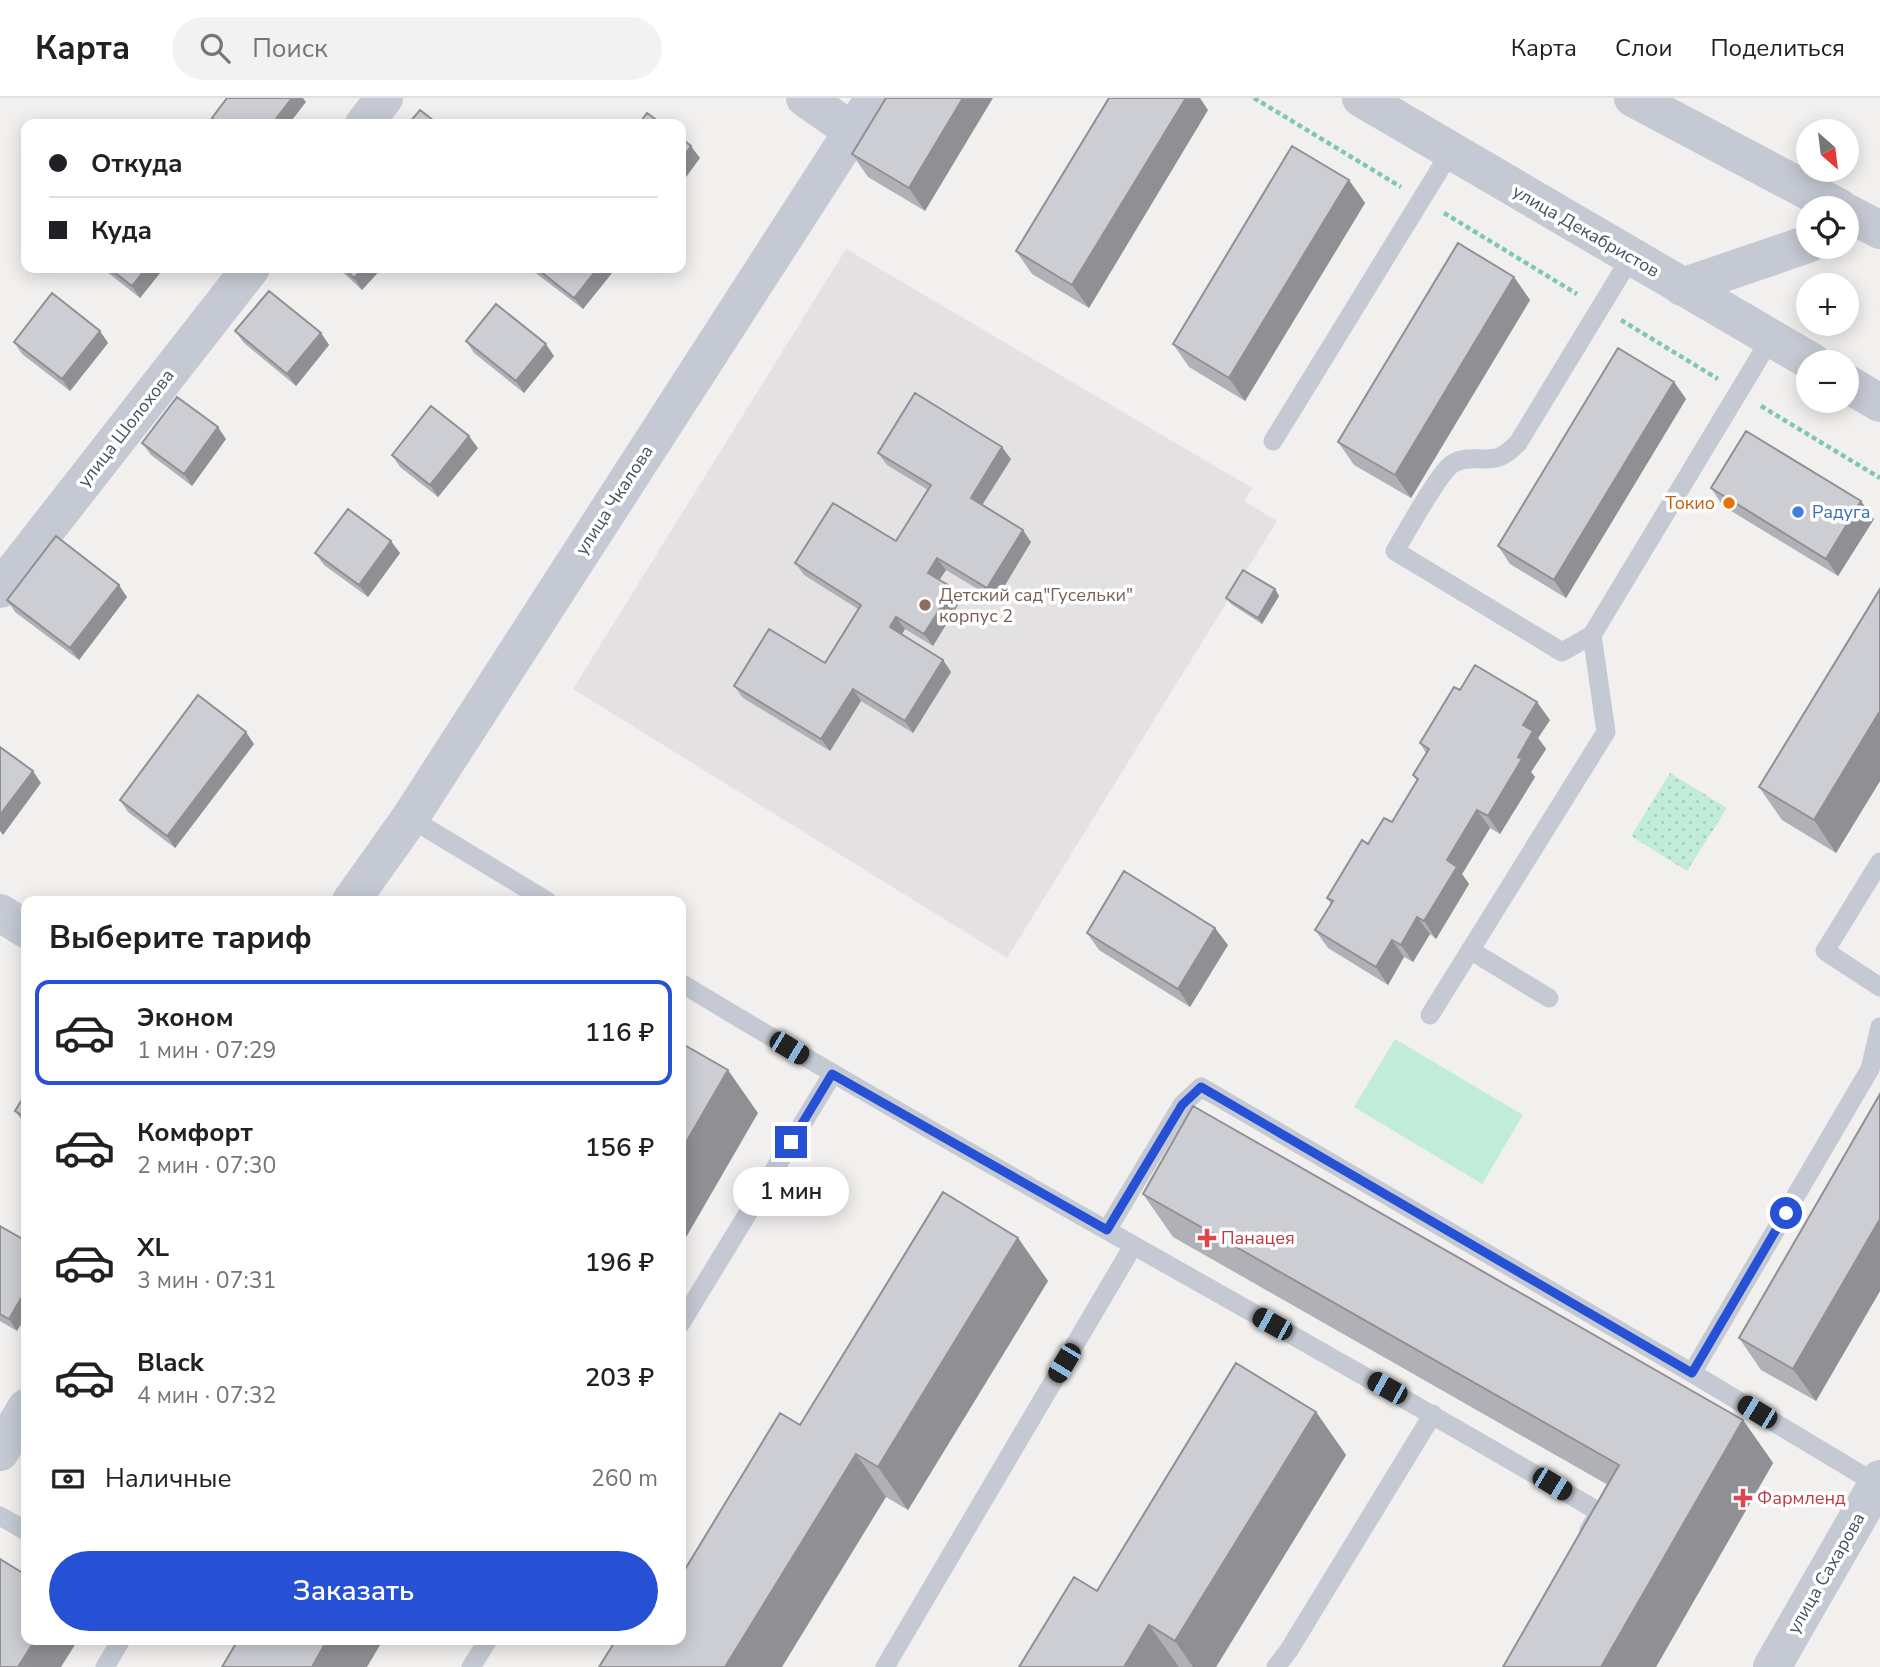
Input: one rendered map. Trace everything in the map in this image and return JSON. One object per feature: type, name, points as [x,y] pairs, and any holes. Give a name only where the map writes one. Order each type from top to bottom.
[{"type":"street","points":[[368,119],[384,98]]},
{"type":"street","points":[[805,98],[852,131]]},
{"type":"street","name":"улица Чкалова","points":[[355,896],[410,818],[874,98]]},
{"type":"street","name":"улица Декабристов","points":[[1361,98],[1796,353]]},
{"type":"street","points":[[1642,100],[1812,196]]},
{"type":"street","points":[[1682,287],[1796,248]]},
{"type":"street","name":"улица Шолохова","points":[[0,589],[247,273]]},
{"type":"street","points":[[1859,391],[1880,403]]},
{"type":"street","points":[[0,913],[21,926]]},
{"type":"street","name":"улица Сахарова","points":[[1772,1667],[1879,1481]]},
{"type":"lane","points":[[1273,441],[1451,151]]},
{"type":"lane","points":[[1597,674],[1395,551],[1441,476],[1452,464],[1463,459],[1496,458],[1509,452],[1518,443],[1631,257]]},
{"type":"lane","points":[[1562,652],[1592,635],[1771,338]]},
{"type":"lane","points":[[1430,1015],[1606,732],[1592,635]]},
{"type":"lane","points":[[410,818],[539,896]]},
{"type":"lane","points":[[1880,862],[1825,951],[1880,987]]},
{"type":"lane","points":[[1470,950],[1549,998]]},
{"type":"lane","points":[[686,986],[832,1074],[1433,1414],[1599,1512],[1578,1548]]},
{"type":"lane","points":[[1692,1373],[1870,1069],[1880,1027]]},
{"type":"lane","points":[[686,1315],[832,1074]]},
{"type":"lane","points":[[1107,1230],[1182,1105],[1201,1087],[1879,1481]]},
{"type":"lane","points":[[885,1667],[1133,1246]]},
{"type":"lane","points":[[1276,1667],[1433,1414]]},
{"type":"lane","points":[[0,1516],[21,1528]]},
{"type":"lane","points":[[104,1667],[118,1645]]},
{"type":"lane","points":[[471,1667],[485,1645]]},
{"type":"path","points":[[1254,98],[1880,478]]},
{"type":"shaded area","name":"Детский сад\"Гусельки\" корпус 2","points":[[846,249],[1252,488],[1244,501],[1277,521],[1007,958],[573,689]]},
{"type":"green space","points":[[1670,773],[1727,808],[1687,871],[1631,836]]},
{"type":"green space","points":[[1395,1039],[1523,1115],[1482,1184],[1354,1107]]},
{"type":"building","points":[[227,98],[292,98],[276,119],[212,118]]},
{"type":"building","points":[[886,98],[963,98],[909,188],[852,154]]},
{"type":"building","points":[[1109,98],[1186,98],[1072,285],[1016,251]]},
{"type":"building","points":[[420,110],[432,119],[412,119]]},
{"type":"building","points":[[647,113],[655,119],[643,119]]},
{"type":"building","points":[[1292,146],[1349,180],[1229,378],[1173,344]]},
{"type":"building","points":[[1458,243],[1514,277],[1395,475],[1338,442]]},
{"type":"building","points":[[115,273],[142,273],[132,286]]},
{"type":"building","points":[[542,273],[594,273],[574,298]]},
{"type":"building","points":[[269,291],[321,333],[287,374],[235,331]]},
{"type":"building","points":[[52,293],[100,331],[62,379],[14,342]]},
{"type":"building","points":[[496,304],[546,344],[516,381],[466,341]]},
{"type":"building","points":[[1618,348],[1674,382],[1554,580],[1498,546]]},
{"type":"building","points":[[915,393],[1002,447],[971,498],[1023,530],[987,588],[937,558],[928,573],[953,588],[924,634],[896,617],[890,627],[943,660],[905,721],[853,689],[821,739],[734,686],[769,629],[825,663],[861,605],[795,563],[833,503],[896,541],[931,485],[878,453]]},
{"type":"building","points":[[177,397],[218,427],[184,474],[142,443]]},
{"type":"building","points":[[431,406],[469,436],[430,485],[392,455]]},
{"type":"building","name":"Радуга","points":[[1746,431],[1861,501],[1826,559],[1711,488]]},
{"type":"building","points":[[348,509],[391,541],[359,585],[315,553]]},
{"type":"building","points":[[56,536],[119,585],[70,648],[7,600]]},
{"type":"building","points":[[1243,570],[1275,589],[1258,618],[1226,598]]},
{"type":"building","points":[[1880,589],[1880,711],[1814,820],[1759,787]]},
{"type":"building","points":[[1475,665],[1537,702],[1523,725],[1533,731],[1518,757],[1522,759],[1488,816],[1477,810],[1447,860],[1457,867],[1424,921],[1417,917],[1401,945],[1392,940],[1376,967],[1315,930],[1333,901],[1327,898],[1362,840],[1368,844],[1384,818],[1392,822],[1418,779],[1413,775],[1429,749],[1420,743],[1454,687],[1460,690]]},
{"type":"building","points":[[198,695],[246,732],[167,836],[120,800]]},
{"type":"building","points":[[0,747],[33,771],[0,815]]},
{"type":"building","points":[[1124,871],[1215,928],[1178,989],[1087,933]]},
{"type":"building","points":[[686,1046],[728,1070],[686,1142]]},
{"type":"building","points":[[1880,1094],[1880,1219],[1793,1369],[1739,1338]]},
{"type":"building","points":[[21,1101],[21,1115],[15,1111]]},
{"type":"building","points":[[1193,1106],[1743,1420],[1601,1667],[1503,1667],[1619,1465],[1143,1194]]},
{"type":"building","points":[[943,1192],[1018,1238],[878,1467],[856,1454],[725,1667],[599,1667],[613,1645],[686,1645],[686,1568],[780,1413],[800,1425]]},
{"type":"building","points":[[0,1226],[21,1238],[21,1299],[9,1319],[0,1314]]},
{"type":"building","points":[[1236,1363],[1316,1412],[1175,1641],[1149,1625],[1124,1667],[1019,1667],[1074,1577],[1097,1591]]},
{"type":"building","points":[[0,1559],[21,1572],[21,1645],[32,1645],[18,1667],[0,1667]]},
{"type":"building","points":[[235,1645],[324,1645],[312,1667],[222,1667]]},
{"type":"place","name":"Токио","points":[[1729,503]]},
{"type":"place","name":"Радуга","points":[[1798,512]]},
{"type":"place","name":"Детский сад\"Гусельки\" корпус 2","points":[[925,605]]},
{"type":"place","name":"Панацея","points":[[1207,1238]]},
{"type":"place","name":"Фармленд","points":[[1743,1498]]},
{"type":"route","points":[[791,1142],[832,1074],[1107,1230],[1182,1105],[1201,1087],[1692,1373],[1786,1213]]}]
